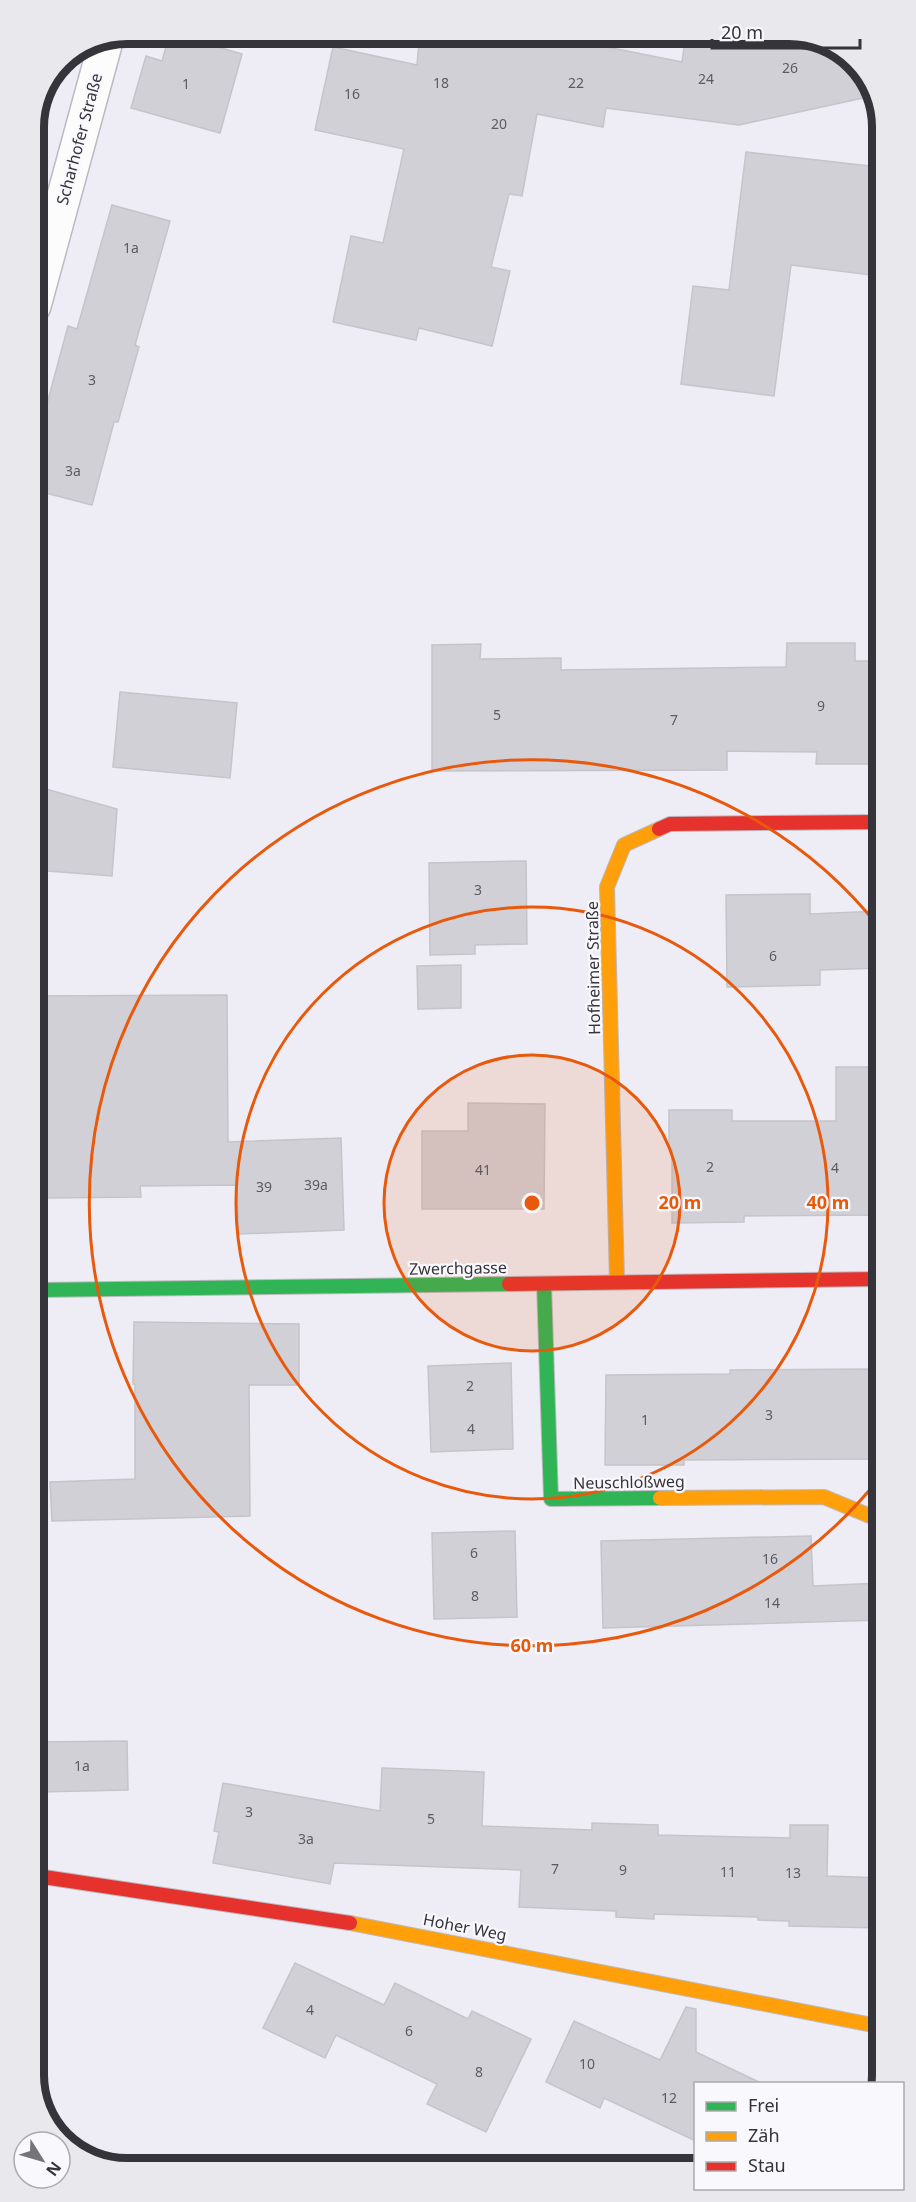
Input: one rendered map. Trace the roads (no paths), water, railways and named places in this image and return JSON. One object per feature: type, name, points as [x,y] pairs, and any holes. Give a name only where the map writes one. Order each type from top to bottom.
[{"type":"street","name":"Scharhofer Straße","points":[[44,269],[104,47]]},
{"type":"street","name":"Hofheimer Straße","points":[[617,1281],[608,888],[624,846],[670,824],[872,822]]},
{"type":"street","name":"Zwerchgasse","points":[[44,1290],[872,1279]]},
{"type":"street","name":"Neuschloßweg","points":[[544,1284],[551,1499],[824,1497],[872,1517]]},
{"type":"street","name":"Hoher Weg","points":[[44,1877],[383,1928],[872,2025]]}]
